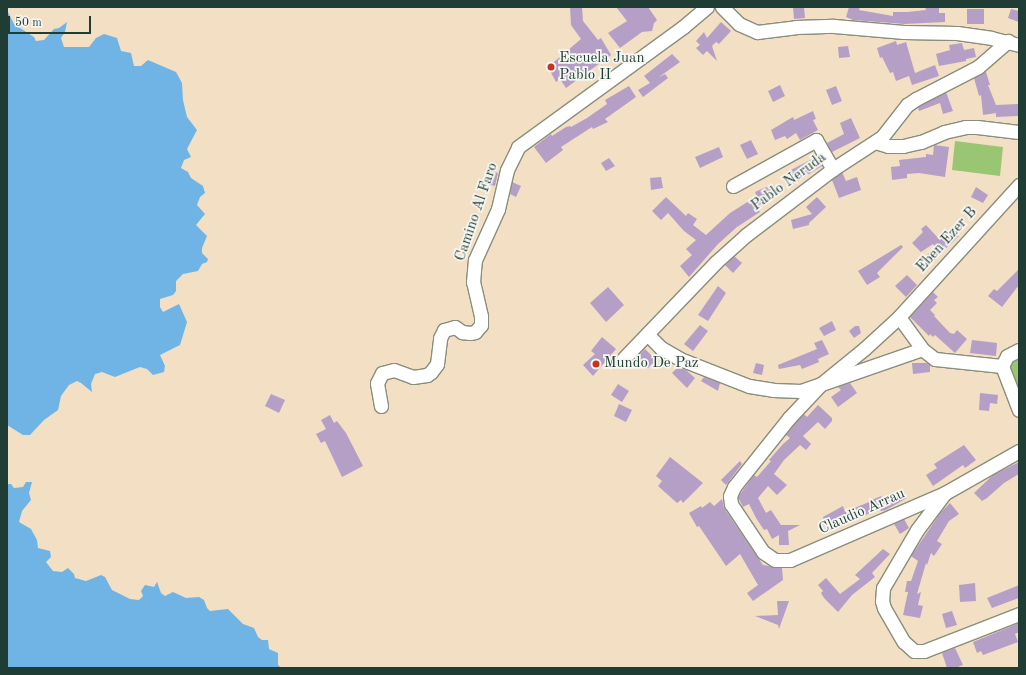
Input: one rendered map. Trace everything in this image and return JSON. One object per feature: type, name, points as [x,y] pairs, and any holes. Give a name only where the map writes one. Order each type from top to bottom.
[{"type":"street","name":"Camino Al Faro","points":[[381,406],[377,383],[382,373],[394,370],[413,377],[427,375],[437,364],[440,338],[444,330],[455,328],[462,332],[470,333],[475,332],[481,325],[481,316],[473,282],[475,260],[498,209],[507,170],[518,147],[683,27],[707,7]]},
{"type":"street","points":[[722,7],[739,24],[757,32],[796,27],[834,26],[904,32],[957,33],[1014,43]]},
{"type":"street","name":"Pablo Neruda","points":[[623,360],[730,248],[833,169],[875,142],[888,131],[897,116],[916,99],[978,67],[1014,43]]},
{"type":"street","points":[[875,142],[888,146],[903,146],[921,142],[944,132],[965,127],[1019,132]]},
{"type":"street","points":[[733,186],[816,140],[833,169]]},
{"type":"street","name":"Eben Ezer B","points":[[733,507],[730,496],[734,487],[789,418],[821,384],[864,349],[899,317],[1019,185]]},
{"type":"street","points":[[899,317],[922,349],[936,359],[1002,366]]},
{"type":"street","name":"Eben Ezer B","points":[[647,334],[661,348],[680,359],[749,386],[773,390],[801,390],[922,349]]},
{"type":"street","points":[[1002,366],[1007,356],[1019,350]]},
{"type":"street","points":[[1002,366],[1015,391],[1019,410]]},
{"type":"street","name":"Claudio Arrau","points":[[733,507],[762,552],[770,558],[785,561],[794,559],[945,493],[1019,451]]},
{"type":"street","points":[[945,493],[917,530],[883,588],[882,601],[884,608],[904,642],[914,651],[924,651],[1019,614]]},
{"type":"green space","points":[[955,141],[1003,147],[1000,176],[952,170]]},
{"type":"green space","points":[[1019,355],[1018,387],[1009,364],[1012,357]]},
{"type":"water","points":[[7,10],[14,24],[34,37],[36,41],[44,40],[54,29],[59,28],[67,22],[65,32],[61,38],[64,47],[89,47],[96,38],[104,34],[117,38],[121,51],[131,53],[134,66],[141,66],[148,60],[176,72],[182,83],[183,100],[187,117],[197,130],[187,149],[191,157],[184,160],[181,168],[188,172],[191,178],[203,186],[205,193],[200,197],[197,205],[205,214],[196,225],[207,236],[202,248],[202,253],[208,259],[207,262],[202,264],[198,271],[183,274],[176,281],[176,291],[173,295],[160,299],[160,307],[163,312],[179,304],[187,322],[180,345],[160,355],[165,366],[164,372],[153,375],[147,369],[140,367],[115,377],[102,372],[95,374],[91,384],[92,392],[77,381],[69,385],[61,396],[58,410],[44,420],[30,435],[23,435],[7,425]]},
{"type":"water","points":[[26,482],[32,482],[29,493],[31,500],[22,511],[19,522],[31,529],[37,540],[38,548],[50,551],[51,557],[46,562],[53,571],[62,572],[68,568],[74,574],[75,578],[86,581],[101,575],[105,577],[112,590],[130,599],[139,600],[143,596],[141,591],[145,585],[154,587],[157,582],[161,593],[165,596],[173,592],[186,598],[199,597],[204,600],[210,611],[228,609],[243,624],[254,628],[258,637],[262,640],[268,640],[269,649],[278,653],[278,665],[282,668],[7,668],[7,484],[11,484],[14,488],[23,487]]},
{"type":"building","points":[[570,7],[582,7],[583,21],[598,40],[601,38],[611,55],[566,88],[560,79],[556,82],[548,67],[581,39],[571,25]]},
{"type":"building","points":[[616,7],[648,7],[657,20],[654,23],[652,31],[642,32],[620,48],[608,33],[627,21]]},
{"type":"building","points":[[793,7],[804,7],[805,18],[794,19]]},
{"type":"building","points":[[849,7],[860,7],[859,10],[893,16],[893,12],[926,10],[925,7],[939,7],[939,13],[945,13],[945,22],[904,24],[853,20],[846,17]]},
{"type":"building","points":[[967,9],[984,9],[984,24],[967,24]]},
{"type":"building","points":[[1011,9],[1019,11],[1019,22],[1008,18]]},
{"type":"building","points":[[721,22],[731,31],[719,44],[716,42],[712,46],[717,61],[707,51],[703,55],[696,48],[700,45],[696,41],[704,32],[707,38]]},
{"type":"building","points":[[896,41],[897,45],[906,42],[915,73],[935,65],[939,76],[912,85],[909,76],[896,81],[893,72],[890,73],[882,57],[880,58],[877,48]]},
{"type":"building","points":[[962,43],[964,50],[974,48],[976,57],[966,59],[966,61],[939,66],[936,54],[950,50],[949,45]]},
{"type":"building","points":[[848,46],[850,57],[839,58],[838,47]]},
{"type":"building","points":[[672,54],[680,62],[659,77],[665,74],[668,78],[643,97],[638,90],[650,83],[644,76]]},
{"type":"building","points":[[986,72],[990,85],[988,85],[996,105],[1019,104],[1019,116],[996,117],[996,113],[983,115],[981,95],[979,96],[974,78]]},
{"type":"building","points":[[780,85],[785,96],[773,102],[768,91]]},
{"type":"building","points":[[629,86],[636,97],[605,119],[608,122],[593,129],[592,127],[561,147],[563,150],[546,163],[534,147],[551,134],[552,136],[566,127],[571,127],[587,118],[607,104],[605,100]]},
{"type":"building","points":[[836,86],[842,101],[832,105],[826,90]]},
{"type":"building","points":[[946,92],[953,111],[943,114],[940,103],[919,111],[918,107]]},
{"type":"building","points":[[813,111],[816,119],[813,120],[818,130],[800,140],[796,133],[787,139],[785,136],[775,140],[771,130],[793,117],[794,120]]},
{"type":"building","points":[[851,118],[860,138],[832,152],[827,143],[844,134],[840,123]]},
{"type":"building","points":[[751,140],[758,154],[747,159],[740,145]]},
{"type":"building","points":[[934,145],[949,147],[945,177],[919,173],[907,174],[907,178],[892,180],[891,167],[900,166],[899,160],[926,157],[926,154],[933,155]]},
{"type":"building","points":[[719,147],[723,157],[700,168],[695,157]]},
{"type":"building","points":[[609,158],[615,166],[606,171],[601,163]]},
{"type":"building","points":[[814,158],[817,158],[822,166],[793,184],[787,172]]},
{"type":"building","points":[[490,170],[498,173],[495,186],[484,183]]},
{"type":"building","points":[[842,172],[846,181],[857,177],[861,190],[839,198],[832,180]]},
{"type":"building","points":[[661,177],[663,188],[651,190],[650,178]]},
{"type":"building","points":[[512,182],[521,186],[516,197],[510,194]]},
{"type":"building","points":[[771,185],[777,197],[756,207],[760,212],[737,227],[718,244],[689,277],[680,266],[692,255],[686,249],[696,240],[684,231],[668,213],[661,220],[652,211],[666,197],[686,216],[688,213],[697,219],[693,225],[706,235],[730,213],[757,196],[755,192]]},
{"type":"building","points":[[976,187],[988,195],[983,203],[971,197]]},
{"type":"building","points":[[817,197],[826,207],[809,223],[809,225],[793,229],[791,220],[812,214],[806,207]]},
{"type":"building","points":[[926,225],[940,240],[951,228],[959,236],[931,263],[925,257],[935,247],[933,244],[921,252],[912,243],[923,232],[921,229]]},
{"type":"building","points":[[901,245],[903,247],[877,273],[880,277],[867,285],[858,271]]},
{"type":"building","points":[[734,256],[742,263],[733,273],[725,265]]},
{"type":"building","points":[[1019,269],[1019,285],[1002,307],[988,296],[994,289],[997,291]]},
{"type":"building","points":[[907,275],[917,285],[906,297],[895,286]]},
{"type":"building","points":[[718,286],[726,293],[708,321],[698,315]]},
{"type":"building","points":[[608,287],[624,305],[606,322],[590,303]]},
{"type":"building","points":[[933,292],[938,297],[934,300],[937,303],[930,310],[935,315],[934,316],[950,333],[954,334],[957,330],[967,339],[955,353],[935,335],[933,337],[930,334],[929,336],[910,317]]},
{"type":"building","points":[[832,321],[836,330],[824,336],[819,328]]},
{"type":"building","points":[[700,325],[708,331],[693,351],[684,344]]},
{"type":"building","points":[[855,326],[859,326],[861,333],[854,338],[849,331]]},
{"type":"building","points":[[602,337],[616,349],[593,376],[583,365],[595,354],[591,351]]},
{"type":"building","points":[[822,340],[829,354],[818,359],[819,362],[802,369],[800,365],[779,369],[778,365],[817,349],[814,343]]},
{"type":"building","points":[[972,340],[997,343],[996,356],[970,353]]},
{"type":"building","points":[[645,349],[656,360],[648,368],[637,357]]},
{"type":"building","points":[[756,363],[764,365],[762,375],[753,373]]},
{"type":"building","points":[[912,363],[927,363],[930,365],[930,372],[913,374]]},
{"type":"building","points":[[678,367],[686,370],[695,378],[687,388],[672,373]]},
{"type":"building","points":[[704,377],[720,383],[718,391],[701,381]]},
{"type":"building","points":[[850,383],[857,393],[838,407],[831,397],[841,390],[838,387]]},
{"type":"building","points":[[618,384],[629,391],[622,402],[611,395]]},
{"type":"building","points":[[980,393],[998,395],[997,404],[990,403],[989,411],[979,410]]},
{"type":"building","points":[[271,394],[285,400],[279,413],[265,406]]},
{"type":"building","points":[[619,404],[632,410],[626,422],[614,416]]},
{"type":"building","points":[[818,405],[832,418],[832,421],[825,429],[818,422],[803,436],[811,444],[806,450],[800,445],[784,460],[774,474],[787,485],[777,495],[768,486],[758,498],[766,513],[771,510],[781,525],[800,525],[788,531],[789,545],[779,545],[779,535],[772,539],[767,529],[764,530],[756,518],[749,504],[743,507],[738,497],[754,475],[757,477],[771,461],[769,460],[790,438],[786,435],[798,420],[804,414],[807,417]]},
{"type":"building","points":[[330,415],[334,423],[337,421],[346,433],[363,466],[342,477],[325,441],[321,443],[316,434],[326,429],[321,420]]},
{"type":"building","points":[[964,445],[976,460],[965,468],[963,465],[933,486],[926,475],[937,468],[934,464]]},
{"type":"building","points":[[670,457],[703,483],[683,503],[681,500],[677,503],[658,486],[662,481],[656,476]]},
{"type":"building","points":[[740,461],[742,464],[726,485],[721,480]]},
{"type":"building","points":[[1019,462],[1019,474],[1004,483],[987,498],[982,501],[974,493],[993,475]]},
{"type":"building","points":[[902,489],[907,498],[886,510],[881,511],[872,500],[881,496],[883,499]]},
{"type":"building","points":[[722,499],[724,508],[763,565],[782,568],[783,580],[753,601],[747,593],[758,585],[740,554],[726,566],[699,526],[697,527],[689,513],[701,506],[702,508],[710,502],[714,506]]},
{"type":"building","points":[[869,502],[879,509],[839,527],[827,530],[823,517],[843,506],[845,512]]},
{"type":"building","points":[[950,503],[959,514],[949,521],[937,541],[942,544],[934,556],[931,553],[927,565],[926,563],[917,594],[921,592],[918,605],[923,606],[920,618],[903,615],[908,592],[905,592],[907,581],[911,581],[918,561],[911,556],[941,512]]},
{"type":"building","points":[[904,519],[909,528],[900,534],[894,524]]},
{"type":"building","points":[[883,549],[890,554],[872,573],[875,577],[852,595],[838,612],[824,598],[821,593],[823,591],[818,585],[826,578],[840,594],[860,579],[855,575]]},
{"type":"building","points":[[975,583],[976,601],[960,602],[959,585]]},
{"type":"building","points":[[1019,585],[1019,598],[992,608],[987,598]]},
{"type":"building","points":[[777,601],[789,601],[779,629],[778,625],[755,616],[778,615]]},
{"type":"building","points":[[952,611],[957,625],[946,628],[942,614]]},
{"type":"building","points":[[1019,623],[1019,632],[1015,634],[1018,642],[983,655],[981,651],[977,653],[973,642]]},
{"type":"building","points":[[955,648],[963,665],[955,668],[947,668],[942,653]]},
{"type":"place","name":"Escuela Juan Pablo II","points":[[551,67]]},
{"type":"place","name":"Mundo De Paz","points":[[596,364]]}]
